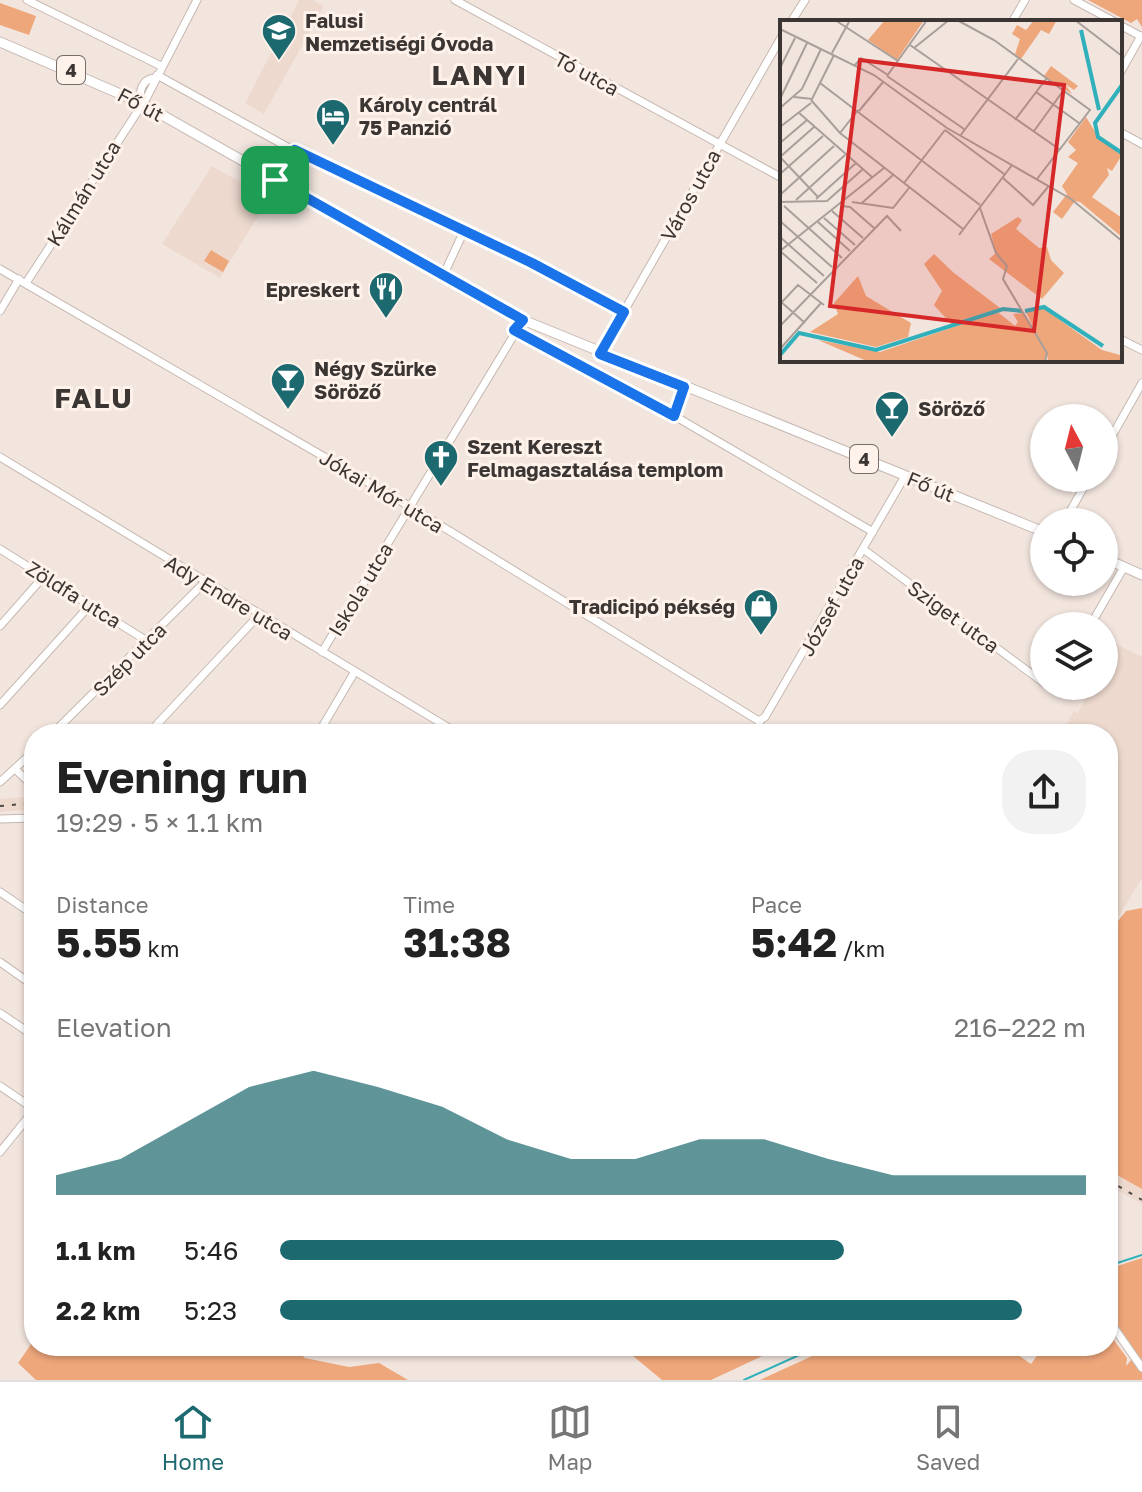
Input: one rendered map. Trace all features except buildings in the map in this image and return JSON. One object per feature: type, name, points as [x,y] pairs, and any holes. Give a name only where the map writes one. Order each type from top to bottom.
[{"type":"main road","name":"Fő út","points":[[0,42],[141,103],[523,320],[1030,526]]},
{"type":"main road","points":[[1118,564],[1142,575]]},
{"type":"street","points":[[27,0],[161,66]]},
{"type":"street","points":[[156,76],[197,0]]},
{"type":"street","name":"Tó utca","points":[[455,0],[780,177]]},
{"type":"street","points":[[792,20],[805,0]]},
{"type":"street","points":[[1013,20],[1025,0]]},
{"type":"street","points":[[1074,0],[1111,20]]},
{"type":"street","points":[[1122,26],[1141,36],[1122,69]]},
{"type":"street","name":"Város utca","points":[[596,352],[624,312],[780,39]]},
{"type":"street","name":"Kálmán utca","points":[[0,311],[141,103],[139,91],[146,81],[156,76]]},
{"type":"street","name":"Fő út","points":[[156,76],[295,150],[391,194],[463,233],[532,263],[624,312]]},
{"type":"street","points":[[1122,133],[1142,144]]},
{"type":"street","points":[[275,180],[295,150]]},
{"type":"street","points":[[443,276],[463,233]]},
{"type":"street","name":"Jókai Mór utca","points":[[0,269],[409,506],[759,721]]},
{"type":"street","name":"Iskola utca","points":[[322,652],[514,330],[523,320]]},
{"type":"street","points":[[514,330],[585,365],[873,532]]},
{"type":"street","points":[[1122,340],[1142,350]]},
{"type":"street","points":[[585,365],[596,352]]},
{"type":"street","points":[[1118,425],[1142,383]]},
{"type":"street","points":[[674,416],[684,387]]},
{"type":"street","name":"Ady Endre utca","points":[[0,457],[442,724]]},
{"type":"street","name":"József utca","points":[[759,721],[765,717],[802,658],[905,476]]},
{"type":"street","name":"Zöldfa utca","points":[[0,549],[147,641]]},
{"type":"street","name":"Sziget utca","points":[[863,549],[1030,673]]},
{"type":"street","points":[[1098,612],[1124,567]]},
{"type":"street","points":[[0,626],[45,575]]},
{"type":"street","name":"Szép utca","points":[[62,724],[204,583]]},
{"type":"street","points":[[0,705],[91,604]]},
{"type":"street","points":[[157,724],[259,615]]},
{"type":"street","points":[[324,724],[354,673]]},
{"type":"street","points":[[0,782],[24,760]]},
{"type":"street","points":[[15,769],[24,778]]},
{"type":"street","points":[[0,819],[24,818]]},
{"type":"street","points":[[0,892],[24,908]]},
{"type":"street","points":[[0,962],[24,979]]},
{"type":"street","points":[[0,1013],[24,1029]]},
{"type":"street","points":[[0,1086],[24,1103]]},
{"type":"street","points":[[0,1152],[24,1122]]},
{"type":"street","points":[[1118,1333],[1142,1368]]},
{"type":"shaded area","name":"Falusi Nemzetiségi Óvoda","points":[[299,0],[313,0],[324,6],[264,114],[245,103]]},
{"type":"shaded area","points":[[1088,0],[1142,0],[1142,27],[1137,19],[1131,23]]},
{"type":"shaded area","points":[[0,3],[36,16],[29,35],[0,25]]},
{"type":"shaded area","points":[[212,166],[269,198],[220,278],[162,244]]},
{"type":"shaded area","points":[[211,250],[229,261],[223,272],[204,261]]},
{"type":"shaded area","points":[[1118,645],[1142,657],[1142,878],[1118,918],[1118,724],[1067,724],[1074,711],[1078,713],[1085,700],[1118,700]]},
{"type":"shaded area","points":[[24,797],[24,810],[0,812],[0,799]]},
{"type":"shaded area","points":[[1142,908],[1142,1189],[1118,1176],[1118,921],[1126,911]]},
{"type":"shaded area","points":[[1118,1176],[1142,1189],[1142,1204],[1118,1191]]},
{"type":"shaded area","points":[[1142,1258],[1142,1361],[1118,1326],[1118,1266]]},
{"type":"shaded area","points":[[1118,1346],[1127,1358],[1126,1366],[1132,1359],[1142,1372],[1142,1380],[760,1380],[812,1356],[1019,1356],[1031,1364],[1037,1356],[1118,1356]]},
{"type":"shaded area","points":[[24,1354],[303,1356],[349,1367],[379,1363],[408,1380],[36,1380],[18,1363]]},
{"type":"shaded area","points":[[633,1356],[763,1356],[711,1380],[662,1380]]},
{"type":"waterway","points":[[1118,1263],[1142,1255]]},
{"type":"waterway","points":[[744,1380],[797,1356]]},
{"type":"railway","points":[[0,806],[24,804]]},
{"type":"railway","points":[[1118,1186],[1142,1200]]},
{"type":"place","name":"Falusi Nemzetiségi Óvoda","points":[[279,62]]},
{"type":"place","name":"Károly centrál 75 Panzió","points":[[333,147]]},
{"type":"place","name":"Epreskert","points":[[386,320]]},
{"type":"place","name":"Négy Szürke Söröző","points":[[288,411]]},
{"type":"place","name":"Söröző","points":[[892,439]]},
{"type":"place","name":"Szent Kereszt Felmagasztalása templom","points":[[441,488]]},
{"type":"place","name":"Tradicipó pékség","points":[[761,637]]},
{"type":"district","name":"LANYI","points":[[480,74]]},
{"type":"district","name":"FALU","points":[[94,397]]},
{"type":"route","points":[[295,150],[391,194],[463,233],[532,263],[624,312],[600,354],[684,387],[674,416],[591,368],[571,361],[514,330],[523,320],[275,180],[295,150]]}]
